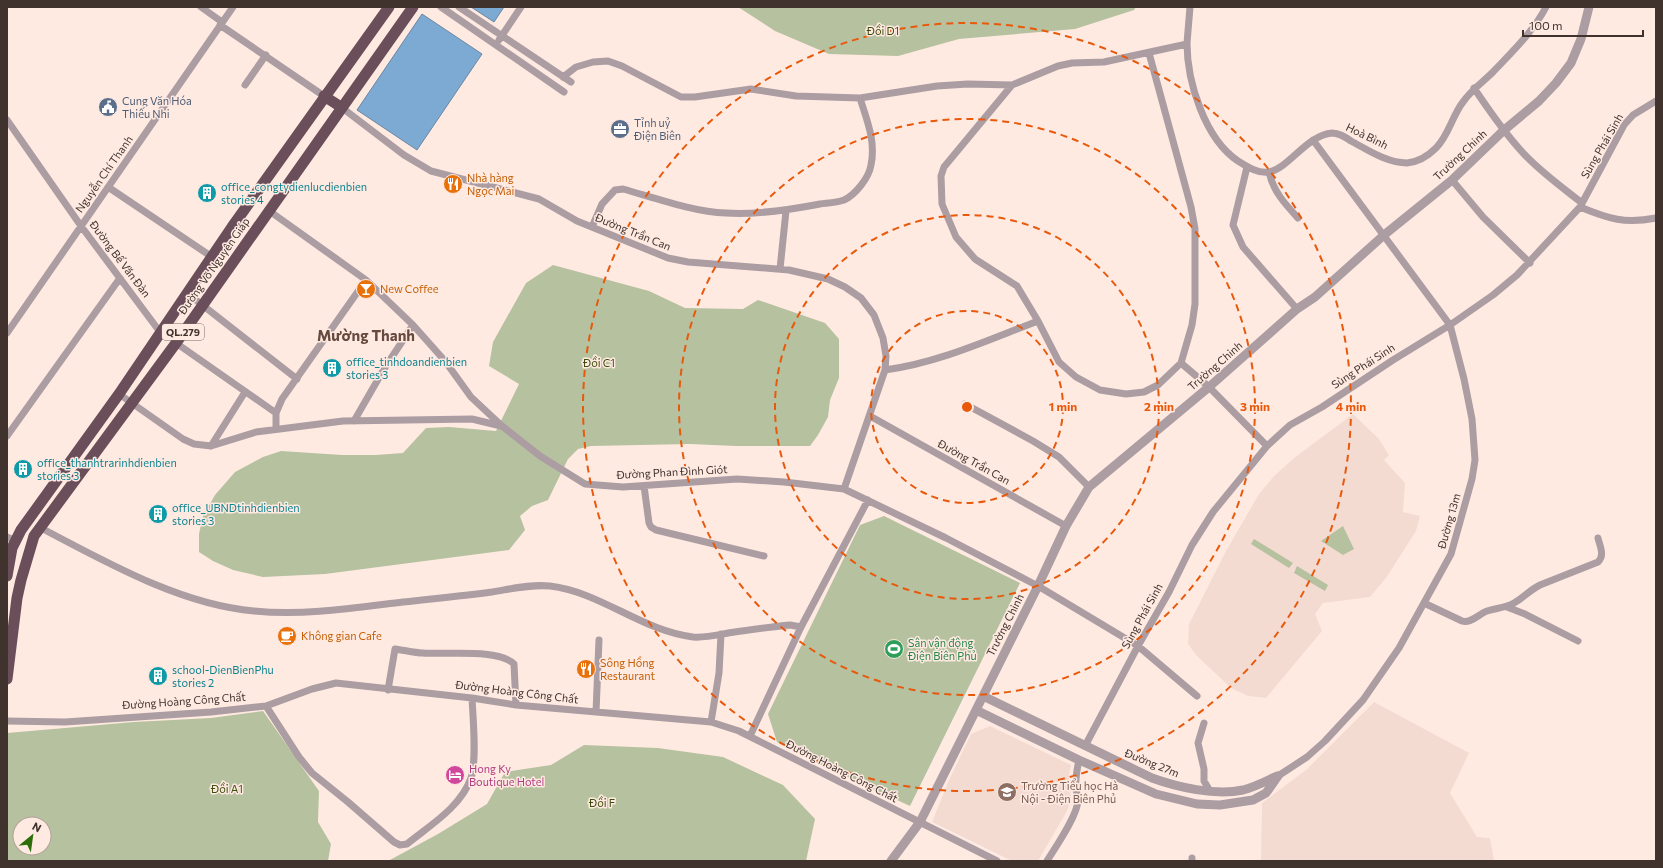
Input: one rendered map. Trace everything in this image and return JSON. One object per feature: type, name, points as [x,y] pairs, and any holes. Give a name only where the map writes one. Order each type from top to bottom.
[{"type":"highway","name":"Đường Võ Nguyên Giáp","points":[[7,576],[12,548],[11,539],[21,530],[119,394],[160,332],[324,96],[389,7]]},
{"type":"highway","name":"Đường Võ Nguyên Giáp","points":[[7,679],[21,580],[34,536],[176,343],[268,210],[413,7]]},
{"type":"highway","points":[[324,96],[341,107]]},
{"type":"highway","points":[[160,332],[176,343]]},
{"type":"highway","points":[[78,450],[91,460]]},
{"type":"street","points":[[201,7],[221,24],[324,96]]},
{"type":"street","name":"Nguyễn Chí Thanh","points":[[7,333],[232,7]]},
{"type":"street","points":[[441,7],[564,92]]},
{"type":"street","points":[[459,7],[571,82]]},
{"type":"street","points":[[496,45],[521,7]]},
{"type":"street","points":[[1190,7],[1187,44],[1191,76],[1205,120],[1216,140],[1224,150],[1247,167],[1259,172],[1269,172],[1271,181],[1278,194],[1298,218]]},
{"type":"street","name":"Hoà Bình","points":[[1269,172],[1279,167],[1313,140],[1323,135],[1333,133],[1341,135],[1377,155],[1393,161],[1407,163],[1419,160],[1428,155],[1437,147],[1447,134],[1462,102],[1474,88],[1508,56],[1538,22],[1546,7]]},
{"type":"street","name":"Trường Chinh","points":[[891,861],[920,822],[1038,586],[1066,526],[1089,487],[1210,388],[1297,309],[1315,296],[1384,235],[1452,180],[1503,131],[1539,102],[1571,63],[1580,39],[1589,7]]},
{"type":"street","points":[[563,77],[576,67],[593,62],[608,61],[622,66],[681,97],[695,97],[751,89],[796,96],[860,98],[937,86],[968,84],[1012,85],[1058,66],[1072,63],[1104,62],[1187,44]]},
{"type":"street","points":[[1012,85],[944,167],[940,176],[942,204],[956,237],[975,259],[1017,286],[1038,321],[1059,362],[1076,377],[1100,390],[1126,394],[1144,392],[1158,385],[1181,363],[1192,325],[1195,304],[1195,228],[1191,207],[1149,53]]},
{"type":"street","points":[[245,85],[266,56]]},
{"type":"street","points":[[1474,88],[1503,131],[1546,175],[1581,205],[1610,219],[1624,221],[1656,218]]},
{"type":"street","points":[[592,228],[602,204],[615,190],[623,189],[680,205],[726,213],[786,211],[844,200],[854,193],[871,167],[874,144],[872,132],[860,98]]},
{"type":"street","name":"Sùng Phái Sinh","points":[[1085,746],[1138,646],[1169,592],[1192,545],[1213,512],[1267,446],[1290,425],[1322,407],[1450,325],[1493,295],[1530,263],[1581,205],[1624,125],[1633,115],[1656,101]]},
{"type":"street","name":"Đường Trần Can","points":[[341,107],[404,155],[431,171],[539,199],[592,228],[614,235],[668,258],[714,264],[780,269],[828,279],[845,287],[861,298],[874,316],[883,338],[886,356],[885,370],[844,489]]},
{"type":"street","name":"Đường Bế Văn Đàn","points":[[7,120],[81,226],[160,332]]},
{"type":"street","name":"Đường 13m","points":[[1278,776],[1307,757],[1325,741],[1364,700],[1399,648],[1451,554],[1470,487],[1475,460],[1469,406],[1464,379],[1450,325],[1313,140]]},
{"type":"street","points":[[1247,167],[1233,225],[1243,247],[1297,309]]},
{"type":"street","points":[[1452,180],[1502,237],[1530,263]]},
{"type":"street","points":[[108,187],[212,257]]},
{"type":"street","name":"Đường Phan Đình Giót","points":[[268,210],[366,280],[413,325],[445,361],[471,397],[502,426],[540,456],[585,484],[623,487],[737,480],[784,482],[844,489],[1038,586],[1138,646],[1197,696]]},
{"type":"street","points":[[780,269],[786,211]]},
{"type":"street","points":[[7,436],[120,278]]},
{"type":"street","points":[[276,429],[276,413],[282,399],[366,280]]},
{"type":"street","points":[[187,293],[296,378]]},
{"type":"street","points":[[885,370],[916,365],[954,353],[1038,321]]},
{"type":"street","points":[[354,421],[384,369],[413,325]]},
{"type":"street","points":[[176,343],[276,413]]},
{"type":"street","points":[[1181,363],[1210,388],[1267,446]]},
{"type":"street","points":[[211,446],[245,392]]},
{"type":"street","points":[[119,394],[183,439],[194,444],[211,446],[256,432],[354,421],[472,419],[502,426]]},
{"type":"street","points":[[965,404],[1059,457],[1089,487]]},
{"type":"street","name":"Đường Trần Can","points":[[870,416],[1066,526]]},
{"type":"street","points":[[644,486],[649,523],[651,527],[656,530],[764,556]]},
{"type":"street","points":[[750,736],[801,627],[868,500]]},
{"type":"street","points":[[41,528],[109,564],[191,598],[208,604],[254,611],[290,613],[344,609],[492,592],[526,586],[550,586],[574,591],[657,627],[678,634],[695,637],[790,624],[801,627]]},
{"type":"street","points":[[1424,603],[1465,622],[1487,611],[1507,607],[1540,585],[1598,562],[1602,558],[1598,538]]},
{"type":"street","points":[[1507,607],[1525,614],[1578,641]]},
{"type":"street","points":[[711,722],[719,673],[721,634]]},
{"type":"street","points":[[596,712],[599,640]]},
{"type":"street","points":[[388,690],[395,649],[422,653],[492,655],[508,659],[514,664],[516,705]]},
{"type":"street","name":"Đường Hoàng Công Chất","points":[[7,721],[65,722],[211,712],[266,706],[312,689],[336,684],[472,698],[516,705],[711,722],[750,736],[997,861]]},
{"type":"street","name":"Đường 27m","points":[[983,696],[1152,778],[1186,789],[1210,791],[1242,790],[1259,785],[1278,776]]},
{"type":"street","points":[[266,706],[299,757],[312,773],[394,842],[403,845],[407,844],[439,818],[457,801],[467,788],[474,765],[472,698]]},
{"type":"street","points":[[976,710],[1079,760],[1156,794],[1197,804],[1220,805],[1253,800],[1266,793],[1278,776]]},
{"type":"street","points":[[1204,723],[1198,743],[1204,769],[1204,781],[1210,791]]},
{"type":"street","points":[[1036,739],[1043,725]]},
{"type":"street","points":[[1047,861],[1076,808],[1078,800],[1076,774],[1079,760],[1085,746]]},
{"type":"shaded area","points":[[1353,414],[1379,439],[1389,455],[1384,460],[1405,483],[1403,512],[1420,516],[1416,531],[1386,578],[1370,597],[1323,603],[1315,614],[1322,631],[1266,698],[1248,696],[1231,688],[1197,656],[1188,644],[1189,624],[1226,551],[1259,494],[1274,476],[1294,458]]},
{"type":"shaded area","points":[[1374,702],[1469,753],[1450,793],[1477,837],[1490,838],[1494,861],[1261,861],[1262,803],[1306,770]]},
{"type":"shaded area","name":"Trường Tiểu học Hà Nội - Điện Biên Phủ","points":[[990,726],[1071,765],[1069,775],[1071,798],[1067,811],[1038,861],[1012,861],[932,822],[949,780],[971,734]]},
{"type":"green space","name":"Đồi D1","points":[[738,7],[1136,7],[1134,10],[1075,29],[959,39],[898,56],[829,54],[775,31]]},
{"type":"green space","name":"Đồi C1","points":[[553,265],[649,291],[685,308],[743,309],[758,300],[825,323],[839,339],[839,378],[830,400],[828,417],[818,435],[810,446],[736,446],[690,444],[591,446],[578,449],[568,459],[548,500],[532,506],[520,516],[525,530],[509,550],[325,574],[263,577],[233,570],[213,561],[199,552],[199,534],[203,516],[215,495],[235,472],[263,457],[281,451],[342,455],[403,453],[426,428],[449,427],[496,431],[519,384],[489,366],[493,342],[526,283]]},
{"type":"green space","name":"Sân vận động Điện Biên Phủ","points":[[884,516],[1020,583],[910,806],[819,764],[777,742],[768,714],[860,525]]},
{"type":"green space","points":[[1343,526],[1354,549],[1343,555],[1321,541]]},
{"type":"green space","points":[[1254,539],[1293,563],[1289,568],[1251,544]]},
{"type":"green space","points":[[1297,566],[1328,585],[1325,591],[1294,573]]},
{"type":"green space","name":"Đồi A1","points":[[263,711],[319,791],[318,822],[331,844],[328,861],[7,861],[7,733],[134,722],[211,718]]},
{"type":"green space","name":"Đồi F","points":[[584,745],[658,748],[723,757],[783,785],[815,819],[806,861],[388,861],[438,834],[487,804],[505,772],[551,765]]},
{"type":"water","points":[[471,7],[504,7],[494,22]]},
{"type":"water","points":[[422,14],[482,54],[417,150],[357,110]]},
{"type":"place","name":"Cung Văn Hóa Thiếu Nhi","points":[[108,107]]},
{"type":"place","name":"Tỉnh uỷ Điện Biên","points":[[620,129]]},
{"type":"place","name":"Nhà hàng Ngọc Mai","points":[[453,184]]},
{"type":"place","name":"office_congtydienlucdienbien stories 4","points":[[207,193]]},
{"type":"place","name":"New Coffee","points":[[366,289]]},
{"type":"place","name":"office_tinhdoandienbien stories 3","points":[[332,368]]},
{"type":"place","name":"office_thanhtrarinhdienbien stories 3","points":[[23,469]]},
{"type":"place","name":"office_UBNDtinhdienbien stories 3","points":[[158,514]]},
{"type":"place","name":"Không gian Cafe","points":[[287,636]]},
{"type":"place","name":"Sân vận động Điện Biên Phủ","points":[[894,649]]},
{"type":"place","name":"Sông Hồng Restaurant","points":[[586,669]]},
{"type":"place","name":"school-DienBienPhu stories 2","points":[[158,676]]},
{"type":"place","name":"Hong Ky Boutique Hotel","points":[[455,775]]},
{"type":"place","name":"Trường Tiểu học Hà Nội - Điện Biên Phủ","points":[[1007,792]]},
{"type":"district","name":"Mường Thanh","points":[[366,336]]}]
